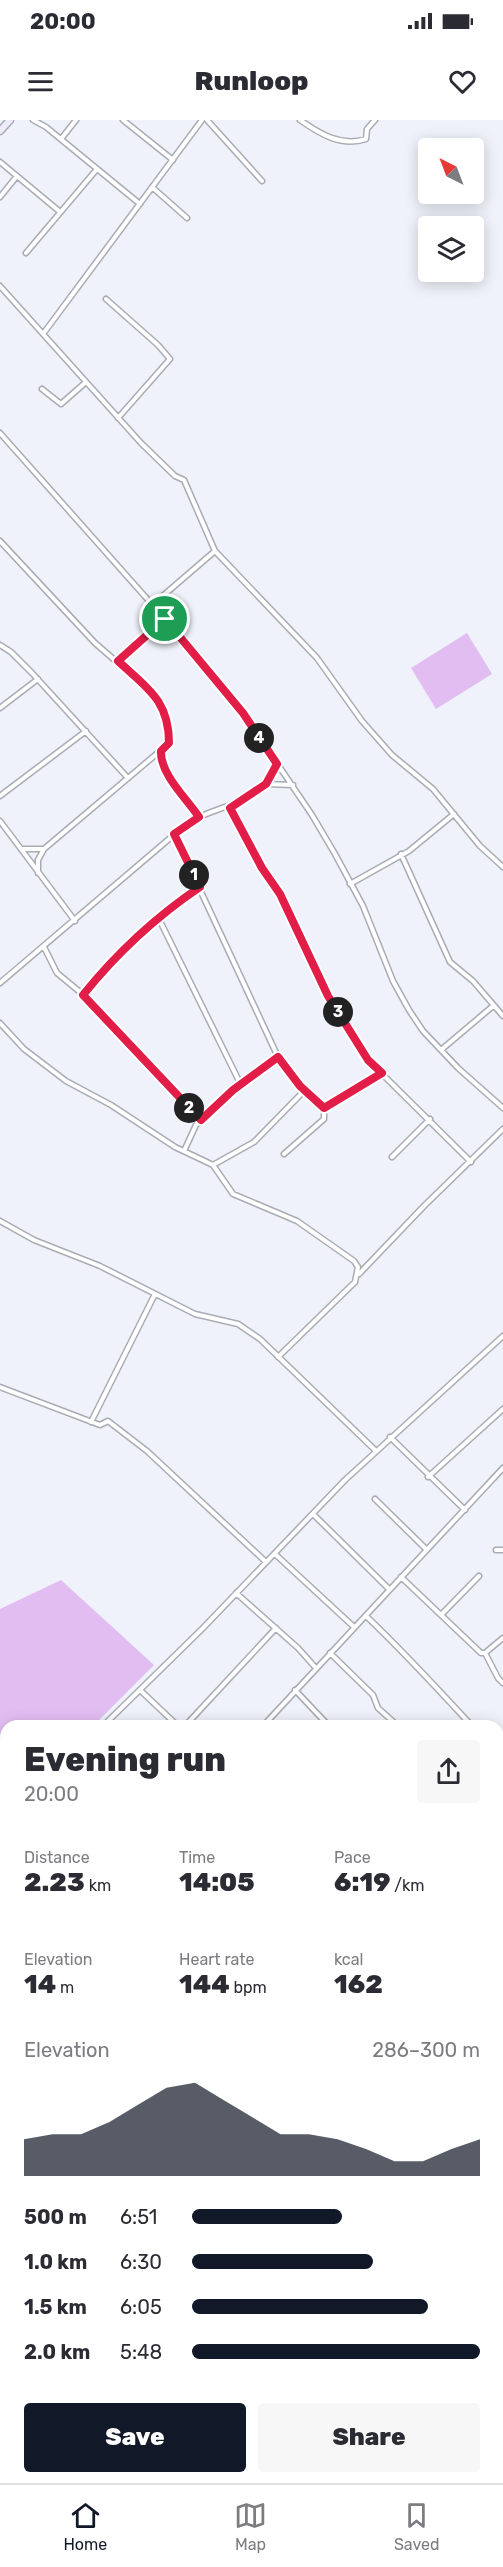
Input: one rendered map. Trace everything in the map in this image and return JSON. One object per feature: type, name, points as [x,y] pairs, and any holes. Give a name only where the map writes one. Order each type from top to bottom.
[{"type":"street","points":[[33,120],[61,139],[140,204]]},
{"type":"street","points":[[61,139],[76,120]]},
{"type":"street","points":[[123,120],[172,160]]},
{"type":"street","points":[[43,334],[204,120],[262,181]]},
{"type":"street","points":[[300,120],[333,140],[353,144],[366,139],[367,129],[375,120]]},
{"type":"street","points":[[0,131],[8,121]]},
{"type":"street","points":[[0,162],[59,212]]},
{"type":"street","points":[[26,253],[97,169]]},
{"type":"street","points":[[0,197],[17,176]]},
{"type":"street","points":[[152,187],[187,218]]},
{"type":"street","points":[[0,286],[118,418],[163,465],[184,480],[215,551],[316,658],[362,720],[392,755],[421,778],[480,846],[503,867]]},
{"type":"street","points":[[106,299],[158,345],[170,359],[118,418]]},
{"type":"street","points":[[42,389],[61,404],[86,382]]},
{"type":"street","points":[[0,433],[151,606],[165,619],[243,713],[293,785],[326,838],[363,906],[399,993],[423,1031],[503,1108]]},
{"type":"street","points":[[0,542],[95,643],[156,696],[169,723],[169,743],[44,849],[38,860],[38,873]]},
{"type":"street","points":[[0,552],[5,548]]},
{"type":"street","points":[[151,606],[215,551]]},
{"type":"street","points":[[118,661],[165,619]]},
{"type":"street","points":[[0,645],[11,651],[38,679],[127,777]]},
{"type":"street","points":[[0,708],[38,679]]},
{"type":"street","points":[[0,796],[86,731]]},
{"type":"street","points":[[161,751],[165,769],[199,817]]},
{"type":"street","points":[[0,983],[174,834],[199,817],[230,808],[266,784],[277,764]]},
{"type":"street","points":[[266,784],[293,785]]},
{"type":"street","points":[[230,808],[262,868],[280,894],[328,996],[368,1060],[471,1162]]},
{"type":"street","points":[[350,884],[415,847],[454,814]]},
{"type":"street","points":[[0,821],[75,921]]},
{"type":"street","points":[[174,834],[278,1057],[304,1091],[324,1108],[324,1119],[284,1154]]},
{"type":"street","points":[[20,849],[30,851],[44,849]]},
{"type":"street","points":[[401,854],[450,962],[473,981],[503,1016]]},
{"type":"street","points":[[83,995],[114,960],[159,919],[200,887]]},
{"type":"street","points":[[159,919],[241,1085]]},
{"type":"street","points":[[44,947],[57,973],[83,995],[201,1120]]},
{"type":"street","points":[[441,1050],[493,1006]]},
{"type":"street","points":[[0,1023],[24,1049],[43,1065],[184,1151],[213,1165],[233,1194],[297,1221],[354,1261],[359,1274]]},
{"type":"street","points":[[184,1151],[201,1120],[278,1057]]},
{"type":"street","points":[[324,1108],[382,1073]]},
{"type":"street","points":[[213,1165],[254,1142],[304,1091]]},
{"type":"street","points":[[392,1157],[430,1119]]},
{"type":"street","points":[[278,1357],[355,1282],[359,1274],[424,1206],[503,1129]]},
{"type":"street","points":[[0,1221],[34,1240],[100,1266],[195,1314],[238,1324],[260,1339],[375,1450]]},
{"type":"street","points":[[91,1422],[154,1294]]},
{"type":"street","points":[[110,1720],[375,1450],[503,1336]]},
{"type":"street","points":[[497,1341],[503,1346]]},
{"type":"street","points":[[0,1387],[100,1425],[108,1421],[147,1451],[266,1562]]},
{"type":"street","points":[[428,1477],[503,1409]]},
{"type":"street","points":[[390,1437],[428,1477],[465,1510]]},
{"type":"street","points":[[268,1720],[503,1468]]},
{"type":"street","points":[[375,1499],[426,1550]]},
{"type":"street","points":[[313,1514],[389,1589]]},
{"type":"street","points":[[496,1550],[503,1550]]},
{"type":"street","points":[[275,1554],[354,1627]]},
{"type":"street","points":[[441,1615],[479,1576]]},
{"type":"street","points":[[401,1577],[481,1653],[485,1653],[503,1683]]},
{"type":"street","points":[[236,1593],[276,1628],[315,1668]]},
{"type":"street","points":[[366,1616],[417,1663],[430,1682],[466,1720]]},
{"type":"street","points":[[191,1720],[276,1628]]},
{"type":"street","points":[[485,1653],[503,1638]]},
{"type":"street","points":[[330,1653],[373,1695],[378,1708],[391,1720]]},
{"type":"street","points":[[140,1690],[172,1720]]},
{"type":"street","points":[[295,1690],[324,1720]]},
{"type":"shaded area","points":[[467,633],[492,674],[436,709],[411,668]]},
{"type":"shaded area","points":[[61,1580],[154,1665],[99,1720],[0,1720],[0,1609]]},
{"type":"route","points":[[165,619],[243,713],[277,764],[266,784],[230,808],[262,868],[280,894],[318,980],[368,1060],[382,1073],[324,1108],[304,1091],[278,1057],[233,1090],[201,1120],[83,995],[114,960],[172,908],[200,887],[174,834],[199,817],[165,769],[160,758],[161,751],[169,743],[169,723],[165,711],[156,696],[118,661],[142,642],[165,619]]}]
